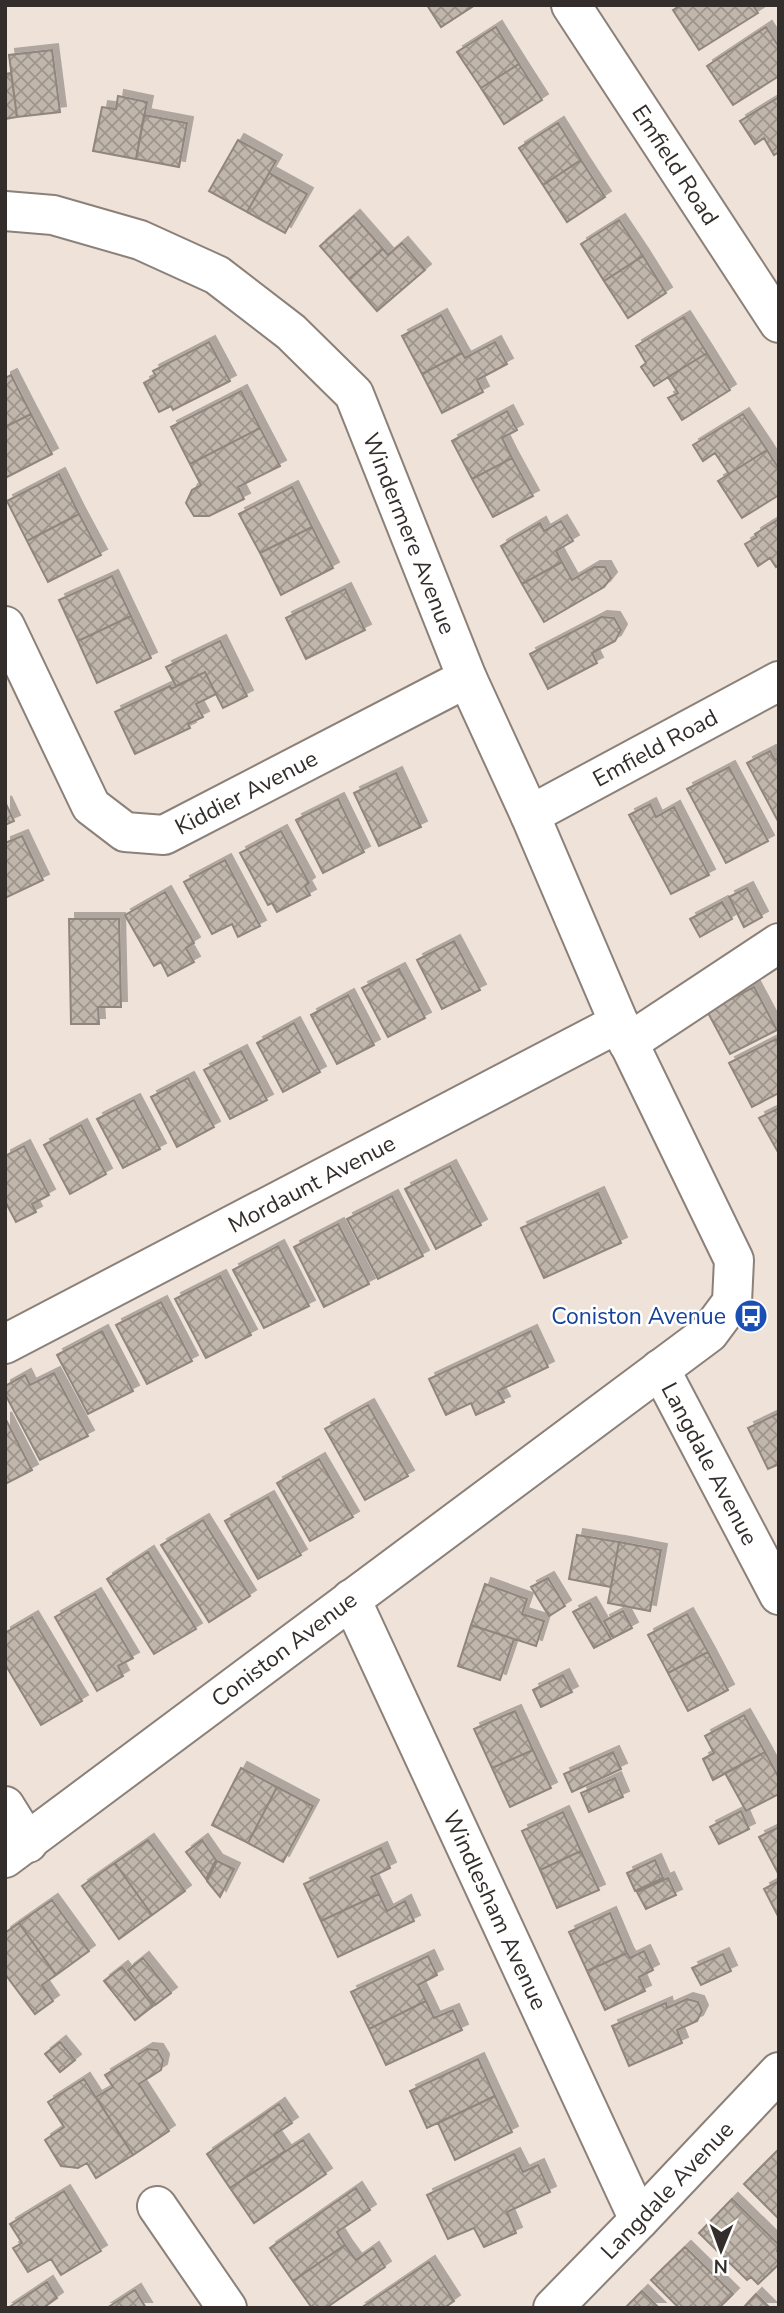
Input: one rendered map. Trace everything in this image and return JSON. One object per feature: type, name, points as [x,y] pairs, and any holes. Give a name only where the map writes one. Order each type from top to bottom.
[{"type":"street","name":"Emfield Road","points":[[571,5],[779,323]]},
{"type":"street","name":"Windermere Avenue","points":[[5,211],[53,215],[140,240],[217,275],[291,332],[354,394],[467,678],[530,815],[623,1033]]},
{"type":"street","name":"Kiddier Avenue","points":[[5,626],[91,806],[125,832],[164,835],[467,678]]},
{"type":"street","name":"Emfield Road","points":[[530,815],[779,681]]},
{"type":"street","name":"Mordaunt Avenue","points":[[5,1344],[623,1033],[779,943]]},
{"type":"street","name":"Coniston Avenue","points":[[16,1850],[709,1333],[732,1302],[734,1260],[623,1033]]},
{"type":"street","name":"Langdale Avenue","points":[[660,1369],[779,1595]]},
{"type":"street","name":"Windlesham Avenue","points":[[351,1599],[639,2220]]},
{"type":"street","points":[[5,1806],[16,1850]]},
{"type":"street","name":"Langdale Avenue","points":[[553,2308],[779,2071]]},
{"type":"street","points":[[157,2206],[227,2308]]},
{"type":"building","points":[[427,5],[475,5],[441,27]]},
{"type":"building","points":[[681,5],[753,5],[758,13],[699,50],[673,10]]},
{"type":"building","points":[[496,27],[519,64],[481,88],[457,52]]},
{"type":"building","points":[[766,27],[779,47],[779,76],[733,105],[707,66]]},
{"type":"building","points":[[52,50],[60,112],[17,117],[9,55]]},
{"type":"building","points":[[519,64],[542,100],[504,124],[481,88]]},
{"type":"building","points":[[11,73],[17,117],[5,119],[5,74]]},
{"type":"building","points":[[118,96],[147,102],[136,159],[93,151],[102,107],[116,109]]},
{"type":"building","points":[[779,97],[779,152],[774,155],[764,138],[755,144],[740,121]]},
{"type":"building","points":[[144,115],[187,123],[179,167],[136,159]]},
{"type":"building","points":[[558,123],[581,160],[543,185],[519,148]]},
{"type":"building","points":[[238,140],[276,161],[247,212],[209,191]]},
{"type":"building","points":[[581,160],[605,197],[567,222],[543,185]]},
{"type":"building","points":[[269,173],[307,194],[285,233],[247,212]]},
{"type":"building","points":[[354,216],[383,249],[349,279],[320,246]]},
{"type":"building","points":[[619,220],[643,256],[604,281],[581,244]]},
{"type":"building","points":[[402,243],[425,270],[377,311],[349,279],[383,249],[388,255]]},
{"type":"building","points":[[643,256],[666,293],[628,318],[604,281]]},
{"type":"building","points":[[441,315],[462,353],[422,374],[402,336]]},
{"type":"building","points":[[684,317],[707,353],[654,386],[641,367],[646,363],[636,346]]},
{"type":"building","points":[[209,342],[230,381],[173,410],[171,406],[159,412],[144,383],[156,376],[153,371]]},
{"type":"building","points":[[495,342],[507,364],[477,380],[483,392],[442,413],[422,374],[462,353],[465,358]]},
{"type":"building","points":[[707,353],[730,390],[682,420],[668,398],[678,393],[668,377]]},
{"type":"building","points":[[11,375],[31,414],[5,427],[5,378]]},
{"type":"building","points":[[241,391],[260,428],[190,464],[171,427]]},
{"type":"building","points":[[507,411],[517,430],[502,438],[512,458],[472,479],[452,441]]},
{"type":"building","points":[[31,414],[52,454],[5,478],[5,427]]},
{"type":"building","points":[[743,414],[767,450],[729,474],[715,453],[703,461],[693,445]]},
{"type":"building","points":[[260,428],[280,466],[238,487],[244,499],[209,516],[194,516],[186,503],[192,490],[201,485],[190,464]]},
{"type":"building","points":[[767,450],[779,469],[779,495],[742,518],[718,481]]},
{"type":"building","points":[[512,458],[533,496],[493,517],[472,479]]},
{"type":"building","points":[[59,474],[79,514],[27,541],[7,501]]},
{"type":"building","points":[[292,487],[312,527],[260,553],[239,514]]},
{"type":"building","points":[[79,514],[101,555],[48,582],[27,541]]},
{"type":"building","points":[[779,519],[779,565],[776,567],[770,558],[758,566],[745,544],[757,537],[755,534]]},
{"type":"building","points":[[561,521],[573,541],[556,551],[562,562],[522,584],[501,546],[540,523],[544,531]]},
{"type":"building","points":[[312,527],[333,568],[281,595],[260,553]]},
{"type":"building","points":[[562,562],[572,580],[594,567],[605,567],[611,578],[604,587],[544,622],[522,584]]},
{"type":"building","points":[[112,576],[131,616],[78,641],[59,600]]},
{"type":"building","points":[[345,589],[365,630],[306,659],[286,618]]},
{"type":"building","points":[[131,616],[151,658],[97,683],[78,641]]},
{"type":"building","points":[[601,617],[614,618],[621,630],[615,641],[592,653],[597,663],[548,689],[530,654]]},
{"type":"building","points":[[220,641],[247,696],[223,708],[205,672],[176,686],[166,667]]},
{"type":"building","points":[[205,672],[216,694],[196,704],[203,717],[188,724],[190,728],[135,754],[115,712]]},
{"type":"building","points":[[770,751],[775,760],[779,758],[779,823],[747,763]]},
{"type":"building","points":[[729,767],[768,841],[726,863],[687,789]]},
{"type":"building","points":[[396,773],[421,827],[379,846],[354,793]]},
{"type":"building","points":[[338,799],[364,852],[323,873],[296,820]]},
{"type":"building","points":[[5,802],[14,821],[5,825]]},
{"type":"building","points":[[650,804],[656,817],[674,807],[709,875],[671,894],[629,815]]},
{"type":"building","points":[[281,831],[309,883],[305,886],[310,895],[277,912],[272,903],[268,905],[240,853]]},
{"type":"building","points":[[22,836],[43,880],[5,898],[5,843]]},
{"type":"building","points":[[225,860],[260,926],[238,937],[232,924],[212,934],[184,882]]},
{"type":"building","points":[[747,888],[762,917],[744,927],[729,897]]},
{"type":"building","points":[[165,892],[194,943],[186,948],[194,962],[168,976],[161,962],[154,966],[125,915]]},
{"type":"building","points":[[722,902],[732,919],[700,937],[690,919]]},
{"type":"building","points":[[69,919],[119,919],[121,1007],[98,1007],[99,1024],[71,1024]]},
{"type":"building","points":[[454,941],[480,990],[442,1009],[417,960]]},
{"type":"building","points":[[399,969],[425,1018],[388,1037],[362,988]]},
{"type":"building","points":[[754,987],[777,1030],[730,1054],[707,1011]]},
{"type":"building","points":[[348,995],[374,1045],[337,1064],[311,1015]]},
{"type":"building","points":[[294,1023],[320,1072],[283,1092],[257,1043]]},
{"type":"building","points":[[776,1039],[779,1043],[779,1093],[752,1107],[729,1063]]},
{"type":"building","points":[[241,1051],[267,1100],[230,1119],[204,1070]]},
{"type":"building","points":[[188,1078],[214,1127],[177,1147],[151,1097]]},
{"type":"building","points":[[134,1100],[160,1149],[123,1168],[97,1119]]},
{"type":"building","points":[[779,1108],[779,1154],[759,1118]]},
{"type":"building","points":[[81,1125],[106,1174],[70,1194],[44,1145]]},
{"type":"building","points":[[24,1146],[49,1195],[32,1204],[36,1212],[16,1222],[5,1201],[5,1156]]},
{"type":"building","points":[[450,1166],[481,1225],[436,1249],[405,1189]]},
{"type":"building","points":[[598,1193],[621,1243],[544,1278],[521,1228]]},
{"type":"building","points":[[392,1196],[423,1256],[378,1279],[347,1219]]},
{"type":"building","points":[[338,1224],[369,1284],[324,1307],[294,1247]]},
{"type":"building","points":[[278,1246],[309,1306],[264,1328],[233,1270]]},
{"type":"building","points":[[220,1276],[251,1335],[206,1358],[175,1299]]},
{"type":"building","points":[[161,1302],[192,1361],[147,1384],[116,1325]]},
{"type":"building","points":[[102,1331],[133,1391],[88,1414],[57,1355]]},
{"type":"building","points":[[531,1331],[548,1367],[498,1391],[504,1402],[476,1415],[471,1403],[446,1415],[429,1379]]},
{"type":"building","points":[[54,1373],[88,1436],[40,1460],[5,1394],[5,1386],[25,1375],[30,1385]]},
{"type":"building","points":[[368,1405],[408,1476],[365,1500],[325,1429]]},
{"type":"building","points":[[779,1413],[779,1464],[768,1469],[748,1428]]},
{"type":"building","points":[[5,1418],[32,1470],[5,1484]]},
{"type":"building","points":[[319,1459],[353,1517],[310,1541],[277,1483]]},
{"type":"building","points":[[268,1497],[301,1555],[258,1579],[225,1521]]},
{"type":"building","points":[[203,1520],[250,1596],[209,1622],[161,1545]]},
{"type":"building","points":[[577,1535],[619,1542],[611,1587],[569,1579]]},
{"type":"building","points":[[619,1542],[661,1550],[650,1611],[608,1603]]},
{"type":"building","points":[[148,1552],[196,1629],[154,1654],[107,1579]]},
{"type":"building","points":[[548,1578],[565,1606],[549,1616],[531,1587]]},
{"type":"building","points":[[485,1584],[527,1599],[522,1614],[544,1621],[536,1646],[471,1625]]},
{"type":"building","points":[[95,1594],[133,1658],[118,1666],[123,1676],[97,1691],[55,1617]]},
{"type":"building","points":[[590,1603],[611,1639],[594,1648],[573,1612]]},
{"type":"building","points":[[623,1611],[632,1628],[613,1638],[604,1621]]},
{"type":"building","points":[[687,1614],[708,1652],[668,1673],[648,1635]]},
{"type":"building","points":[[32,1617],[82,1701],[41,1725],[5,1664],[5,1633]]},
{"type":"building","points":[[471,1625],[514,1639],[500,1680],[458,1666]]},
{"type":"building","points":[[708,1652],[728,1690],[688,1711],[668,1673]]},
{"type":"building","points":[[563,1675],[572,1692],[541,1707],[533,1690]]},
{"type":"building","points":[[515,1711],[533,1750],[492,1768],[474,1729]]},
{"type":"building","points":[[744,1715],[765,1752],[713,1780],[703,1759],[714,1753],[705,1736]]},
{"type":"building","points":[[533,1750],[551,1788],[510,1807],[492,1768]]},
{"type":"building","points":[[613,1752],[621,1769],[572,1792],[564,1774]]},
{"type":"building","points":[[765,1752],[779,1778],[779,1794],[746,1811],[725,1773]]},
{"type":"building","points":[[241,1768],[277,1787],[248,1843],[212,1825]]},
{"type":"building","points":[[615,1778],[623,1797],[589,1812],[581,1793]]},
{"type":"building","points":[[277,1787],[313,1806],[283,1862],[248,1843]]},
{"type":"building","points":[[741,1811],[749,1829],[719,1844],[710,1827]]},
{"type":"building","points":[[563,1812],[581,1851],[540,1870],[522,1831]]},
{"type":"building","points":[[779,1827],[779,1875],[759,1837]]},
{"type":"building","points":[[148,1840],[185,1891],[152,1915],[115,1863]]},
{"type":"building","points":[[202,1840],[216,1860],[206,1879],[186,1852]]},
{"type":"building","points":[[381,1848],[390,1868],[371,1877],[379,1894],[321,1921],[304,1884]]},
{"type":"building","points":[[581,1851],[599,1890],[557,1908],[540,1870]]},
{"type":"building","points":[[655,1860],[663,1878],[635,1891],[627,1873]]},
{"type":"building","points":[[217,1861],[234,1869],[220,1897],[207,1881]]},
{"type":"building","points":[[115,1863],[152,1915],[119,1939],[82,1886]]},
{"type":"building","points":[[668,1878],[676,1895],[646,1909],[637,1892]]},
{"type":"building","points":[[779,1881],[779,1918],[764,1889]]},
{"type":"building","points":[[379,1894],[387,1911],[405,1901],[414,1921],[338,1957],[321,1921]]},
{"type":"building","points":[[52,1900],[89,1951],[56,1975],[19,1923]]},
{"type":"building","points":[[610,1913],[627,1953],[587,1971],[569,1932]]},
{"type":"building","points":[[19,1923],[56,1975],[42,1985],[53,2001],[35,2014],[5,1974],[5,1933]]},
{"type":"building","points":[[644,1951],[653,1970],[639,1977],[645,1991],[605,2010],[587,1971],[627,1953],[630,1958]]},
{"type":"building","points":[[723,1954],[731,1971],[701,1985],[692,1968]]},
{"type":"building","points":[[428,1956],[437,1975],[418,1985],[426,2001],[369,2029],[351,1992]]},
{"type":"building","points":[[143,1958],[171,1993],[155,2005],[128,1970]]},
{"type":"building","points":[[122,1967],[153,2006],[135,2020],[104,1981]]},
{"type":"building","points":[[687,1999],[698,2002],[702,2011],[697,2021],[677,2030],[682,2043],[629,2066],[612,2026],[666,2003],[667,2008]]},
{"type":"building","points":[[426,2001],[434,2018],[453,2010],[462,2030],[386,2065],[369,2029]]},
{"type":"building","points":[[60,2042],[75,2060],[60,2072],[45,2054]]},
{"type":"building","points":[[147,2049],[157,2050],[163,2060],[161,2070],[139,2084],[169,2131],[133,2155],[96,2097],[113,2087],[105,2075]]},
{"type":"building","points":[[478,2059],[495,2096],[427,2128],[410,2091]]},
{"type":"building","points":[[84,2079],[133,2155],[96,2178],[87,2163],[78,2168],[61,2166],[45,2140],[64,2127],[48,2102]]},
{"type":"building","points":[[495,2096],[512,2132],[455,2160],[438,2123]]},
{"type":"building","points":[[279,2104],[292,2123],[274,2135],[285,2151],[230,2188],[207,2154]]},
{"type":"building","points":[[303,2140],[326,2174],[254,2223],[230,2188]]},
{"type":"building","points":[[779,2152],[779,2219],[744,2184]]},
{"type":"building","points":[[514,2154],[523,2172],[538,2165],[550,2192],[507,2212],[516,2233],[484,2247],[474,2228],[448,2239],[427,2195]]},
{"type":"building","points":[[356,2188],[370,2210],[337,2232],[345,2245],[293,2281],[270,2248]]},
{"type":"building","points":[[64,2191],[101,2251],[61,2275],[51,2259],[28,2272],[13,2248],[22,2243],[10,2224]]},
{"type":"building","points":[[732,2199],[779,2245],[779,2264],[758,2284],[751,2277],[747,2280],[699,2233]]},
{"type":"building","points":[[345,2245],[356,2260],[373,2248],[385,2267],[326,2308],[312,2308],[293,2281]]},
{"type":"building","points":[[685,2247],[733,2294],[719,2308],[679,2308],[651,2280]]},
{"type":"building","points":[[429,2262],[454,2301],[444,2308],[361,2308]]},
{"type":"building","points":[[47,2282],[57,2298],[43,2308],[8,2308]]},
{"type":"building","points":[[135,2290],[146,2308],[107,2308]]},
{"type":"building","points":[[642,2291],[659,2308],[625,2308]]},
{"type":"building","points":[[756,2294],[770,2308],[743,2308]]},
{"type":"place","name":"Coniston Avenue","points":[[751,1316]]}]
